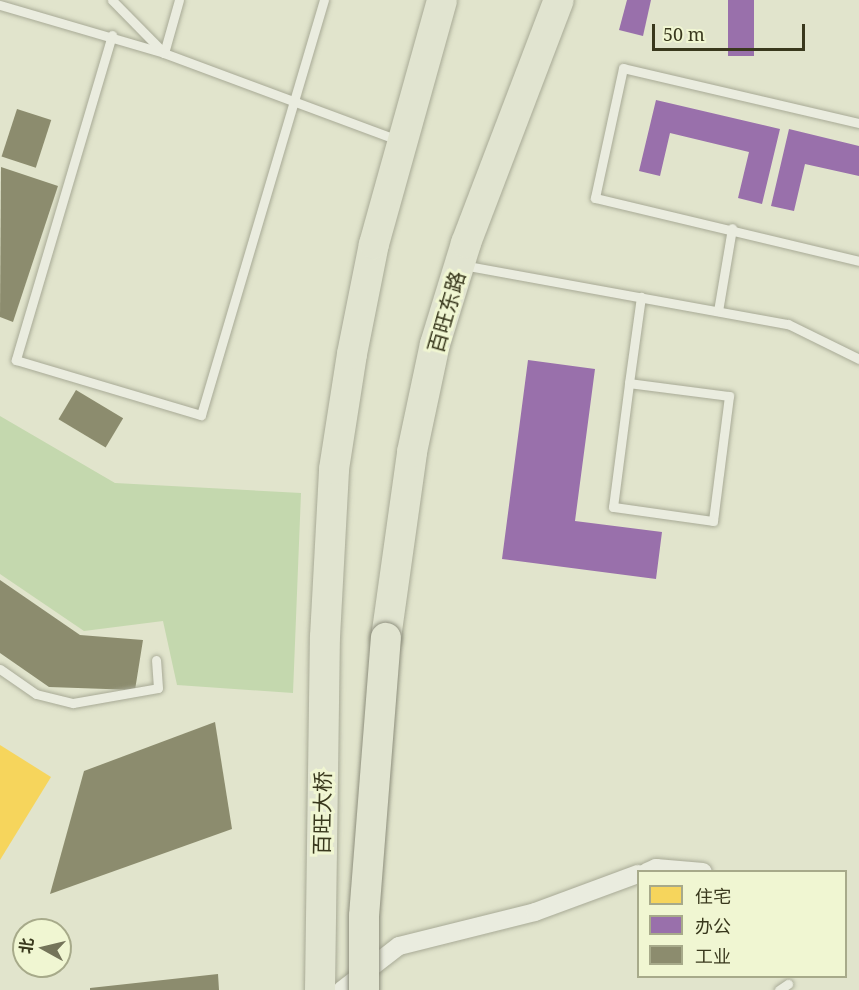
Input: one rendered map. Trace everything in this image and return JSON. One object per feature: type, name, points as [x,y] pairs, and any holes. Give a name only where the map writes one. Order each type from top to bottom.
[{"type":"main road","points":[[403,141],[442,0]]},
{"type":"main road","name":"百旺东路","points":[[364,990],[364,916],[386,638],[412,452],[435,344],[460,264],[559,0]]},
{"type":"main road","name":"百旺大桥","points":[[320,990],[325,637],[334,469],[351,354],[374,244],[403,141]]},
{"type":"street","points":[[652,870],[656,868],[679,870]]},
{"type":"street","points":[[342,990],[399,946],[535,912],[637,875]]},
{"type":"lane","points":[[112,0],[164,53]]},
{"type":"lane","points":[[164,53],[179,0]]},
{"type":"lane","points":[[112,35],[16,360],[201,415],[324,0]]},
{"type":"lane","points":[[0,4],[112,35],[293,103],[403,141]]},
{"type":"lane","points":[[859,123],[623,68],[595,198],[732,228],[859,261]]},
{"type":"lane","points":[[718,311],[732,228]]},
{"type":"lane","points":[[460,264],[788,324],[859,359]]},
{"type":"lane","points":[[629,382],[729,396],[713,521],[613,507],[629,382],[641,297]]},
{"type":"lane","points":[[0,669],[36,694],[73,703],[158,688],[156,660]]},
{"type":"green space","points":[[0,416],[115,483],[301,493],[293,693],[177,685],[163,621],[84,631],[0,574]]},
{"type":"building: 住宅","points":[[0,745],[51,777],[0,860]]},
{"type":"building: 办公","points":[[627,0],[651,0],[643,36],[619,30]]},
{"type":"building: 办公","points":[[728,0],[754,0],[754,56],[728,56]]},
{"type":"building: 办公","points":[[656,100],[780,129],[762,204],[738,198],[749,152],[670,133],[660,176],[639,171]]},
{"type":"building: 办公","points":[[789,129],[859,146],[859,176],[805,164],[794,211],[771,206]]},
{"type":"building: 办公","points":[[528,360],[595,369],[575,521],[662,532],[656,579],[502,559]]},
{"type":"building: 工业","points":[[17,109],[51,120],[36,168],[2,157]]},
{"type":"building: 工业","points":[[1,167],[58,186],[13,322],[0,317]]},
{"type":"building: 工业","points":[[76,390],[123,418],[106,447],[58,419]]},
{"type":"building: 工业","points":[[0,580],[80,635],[143,640],[135,690],[49,687],[0,653]]},
{"type":"building: 工业","points":[[215,722],[232,829],[50,894],[84,771]]},
{"type":"building: 工业","points":[[218,974],[219,990],[90,990],[90,988]]}]
